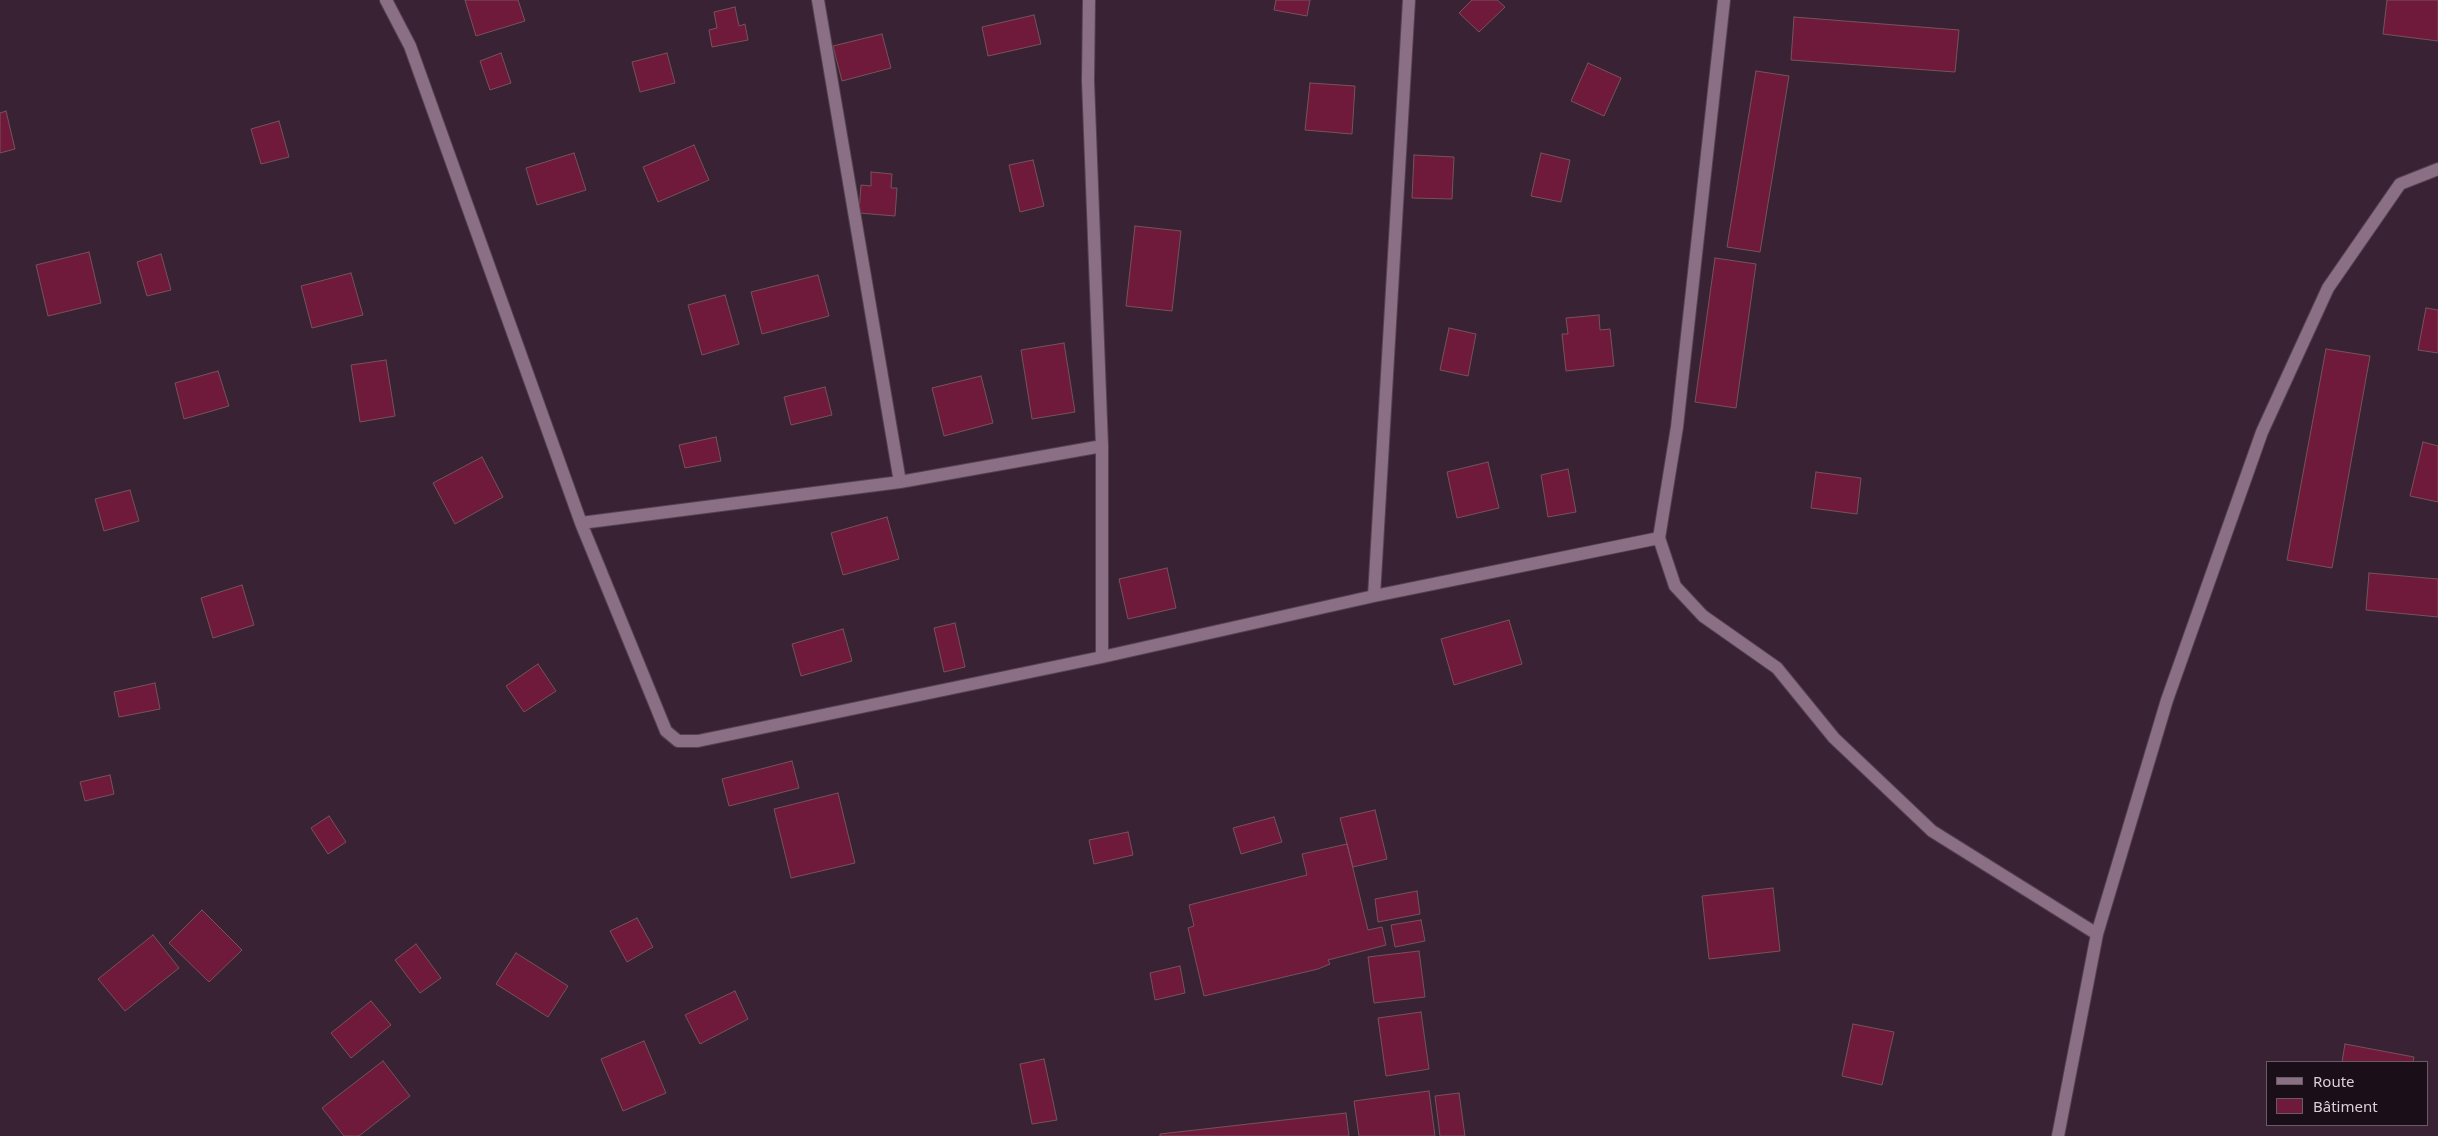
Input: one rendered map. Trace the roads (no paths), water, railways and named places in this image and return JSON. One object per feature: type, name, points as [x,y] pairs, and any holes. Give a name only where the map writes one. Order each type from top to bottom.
[{"type":"street","points":[[386,0],[410,46],[582,523],[666,731],[678,741],[698,741],[1102,657],[1374,596],[1659,538]]},
{"type":"street","points":[[818,0],[900,482]]},
{"type":"street","points":[[1089,0],[1088,81],[1102,446],[1102,657]]},
{"type":"street","points":[[1374,596],[1409,0]]},
{"type":"street","points":[[1724,0],[1677,427],[1659,538],[1675,586],[1703,616],[1778,668],[1834,738],[1932,831],[2097,934]]},
{"type":"street","points":[[2058,1136],[2097,934],[2167,700],[2262,432],[2328,288],[2400,184],[2438,169]]},
{"type":"street","points":[[582,523],[900,482],[1102,446]]}]
